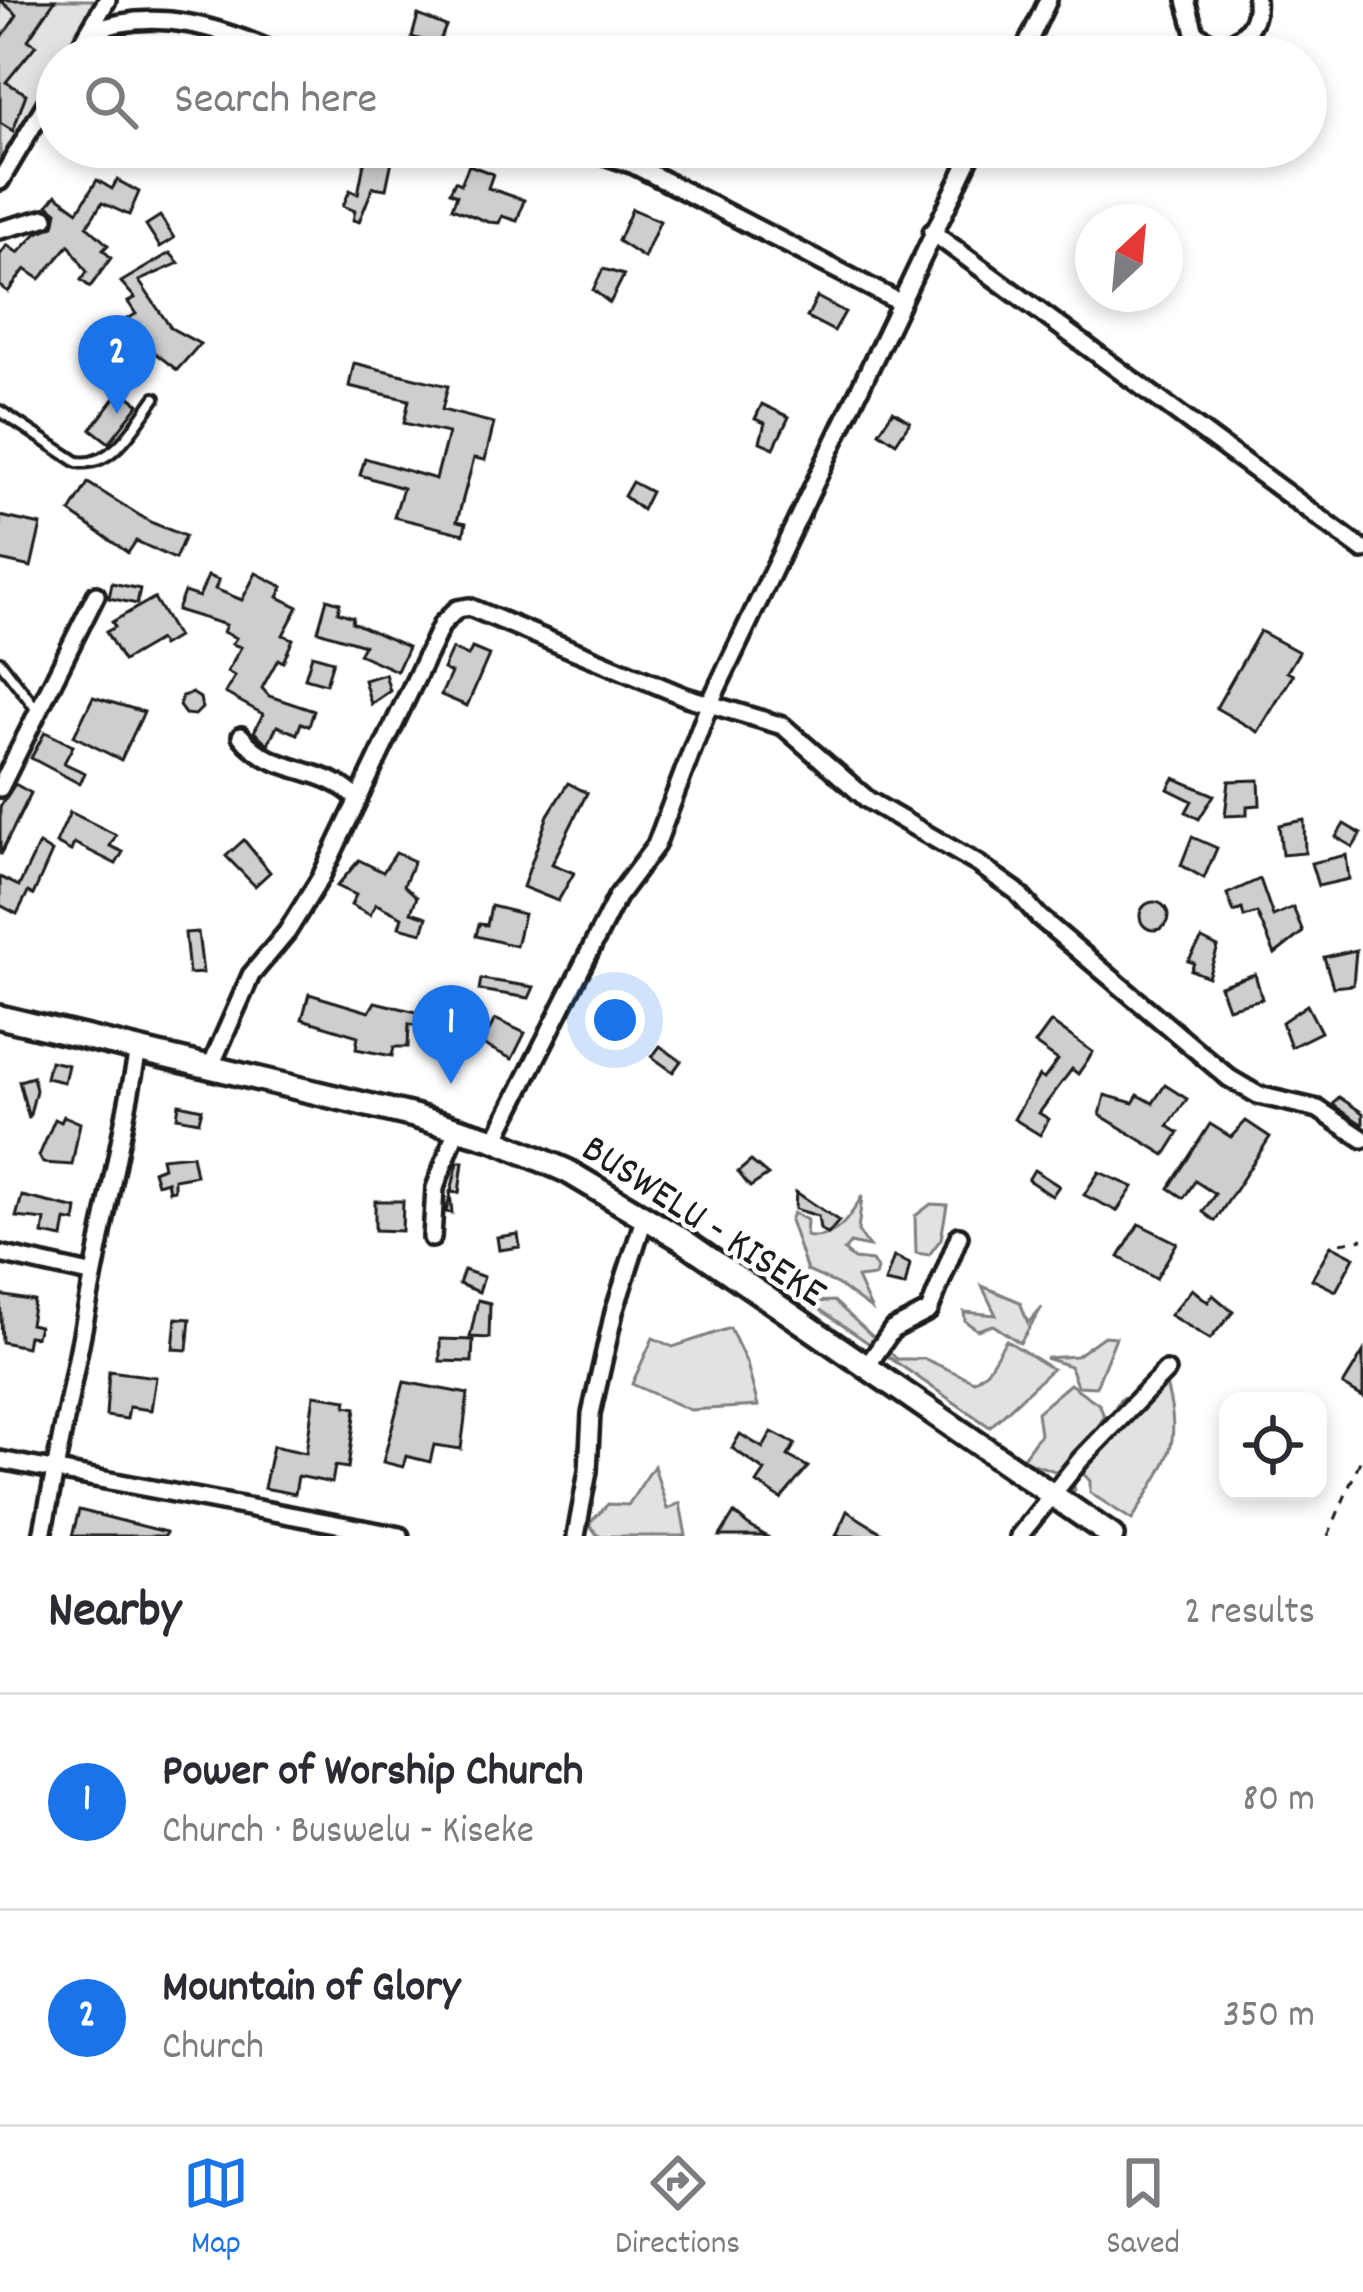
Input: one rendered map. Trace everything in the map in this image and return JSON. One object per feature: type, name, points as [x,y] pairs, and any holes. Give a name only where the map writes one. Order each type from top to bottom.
[{"type":"main road","name":"BUSWELU - KISEKE","points":[[0,1017],[457,1129],[567,1171],[645,1216],[1112,1536]]},
{"type":"street","points":[[86,36],[107,0]]},
{"type":"street","points":[[1031,36],[1048,0]]},
{"type":"street","points":[[1186,0],[1201,36]]},
{"type":"street","points":[[1243,36],[1253,24],[1256,0]]},
{"type":"street","points":[[88,33],[135,19],[203,26],[230,36]]},
{"type":"street","points":[[0,181],[36,120]]},
{"type":"street","points":[[640,168],[899,302]]},
{"type":"street","points":[[494,1140],[617,897],[656,845],[709,705],[964,168]]},
{"type":"street","points":[[0,230],[45,218]]},
{"type":"street","points":[[932,232],[1363,550]]},
{"type":"street","points":[[0,788],[96,595]]},
{"type":"street","points":[[210,1068],[238,997],[308,901],[426,654],[457,608],[469,607],[709,705],[736,708],[783,726],[868,800],[1016,891],[1039,917],[1229,1078],[1258,1095],[1318,1109],[1363,1139]]},
{"type":"street","points":[[241,736],[273,764],[333,782],[356,798]]},
{"type":"street","points":[[42,1536],[90,1274],[138,1052]]},
{"type":"street","points":[[432,1238],[435,1188],[457,1129]]},
{"type":"street","points":[[576,1536],[588,1471],[591,1414],[625,1270],[645,1216]]},
{"type":"street","points":[[865,1369],[892,1330],[929,1311],[958,1236]]},
{"type":"street","points":[[0,1254],[90,1274]]},
{"type":"street","points":[[1019,1536],[1166,1371]]},
{"type":"street","points":[[0,1460],[400,1536]]},
{"type":"lane","points":[[0,411],[77,462],[92,463],[114,450],[155,398]]},
{"type":"lane","points":[[0,662],[38,712]]},
{"type":"path","points":[[1341,1243],[1363,1239]]},
{"type":"path","points":[[1328,1536],[1363,1454]]},
{"type":"shaded area","points":[[0,0],[104,0],[81,36],[36,36],[36,110],[0,168]]},
{"type":"shaded area","points":[[862,1196],[858,1231],[869,1247],[850,1243],[844,1251],[854,1259],[872,1261],[877,1269],[875,1276],[857,1278],[871,1309],[837,1284],[807,1271],[790,1220],[793,1213],[807,1220],[806,1236],[825,1235],[846,1220]]},
{"type":"shaded area","points":[[931,1204],[947,1205],[941,1239],[929,1255],[916,1253],[915,1216]]},
{"type":"shaded area","points":[[982,1286],[1020,1302],[1028,1323],[1042,1307],[1020,1343],[993,1325],[977,1330],[965,1321],[964,1312],[996,1315]]},
{"type":"shaded area","points":[[834,1301],[897,1359],[925,1359],[974,1381],[987,1371],[1006,1340],[1052,1369],[990,1427],[809,1302]]},
{"type":"shaded area","points":[[730,1328],[747,1364],[758,1406],[690,1410],[632,1384],[653,1338],[673,1347]]},
{"type":"shaded area","points":[[1104,1336],[1116,1337],[1096,1387],[1077,1386],[1070,1366],[1045,1358],[1076,1356]]},
{"type":"shaded area","points":[[1165,1381],[1172,1440],[1132,1520],[1090,1493],[1090,1481],[1080,1470],[1120,1399]]},
{"type":"shaded area","points":[[1070,1384],[1100,1405],[1104,1417],[1071,1469],[1075,1491],[1061,1473],[1021,1460],[1040,1434],[1037,1412]]},
{"type":"shaded area","points":[[654,1466],[667,1509],[680,1503],[686,1536],[598,1536],[589,1524],[608,1504],[628,1505]]},
{"type":"building","points":[[0,0],[55,0],[28,40],[36,45],[6,82],[26,94],[13,131],[0,123],[0,40],[17,15]]},
{"type":"building","points":[[418,15],[446,26],[442,36],[412,36]]},
{"type":"building","points":[[363,168],[390,168],[386,189],[373,187],[359,222],[353,220],[355,211],[343,206],[350,190],[358,194]]},
{"type":"building","points":[[468,168],[493,174],[488,188],[524,200],[517,221],[502,216],[499,223],[488,222],[452,208],[457,195],[450,192],[455,181],[461,184]]},
{"type":"building","points":[[97,180],[112,189],[117,180],[139,192],[129,215],[102,203],[87,226],[108,245],[103,250],[111,258],[90,287],[81,280],[87,272],[69,245],[40,279],[25,269],[8,292],[0,286],[0,255],[7,245],[18,253],[37,233],[54,226],[57,212],[48,205],[56,195],[78,211]]},
{"type":"building","points":[[632,209],[660,221],[644,258],[618,241]]},
{"type":"building","points":[[160,216],[174,238],[160,247],[146,225]]},
{"type":"building","points":[[170,253],[179,263],[139,281],[171,328],[200,344],[177,370],[138,340],[125,320],[136,314],[128,302],[135,298],[121,282]]},
{"type":"building","points":[[603,269],[624,275],[610,303],[593,290]]},
{"type":"building","points":[[817,297],[845,312],[834,331],[807,317]]},
{"type":"building","points":[[354,363],[448,386],[442,410],[494,423],[485,460],[474,458],[457,521],[466,523],[464,534],[394,517],[403,488],[360,475],[365,458],[436,479],[448,433],[404,423],[409,400],[349,386]]},
{"type":"building","points":[[121,390],[139,404],[109,443],[91,429]]},
{"type":"building","points":[[762,404],[789,417],[774,448],[760,442],[765,423],[755,419]]},
{"type":"building","points":[[893,411],[910,422],[896,443],[879,432]]},
{"type":"building","points":[[632,482],[651,492],[642,510],[624,496]]},
{"type":"building","points":[[88,483],[150,522],[185,536],[175,559],[136,541],[128,553],[70,512]]},
{"type":"building","points":[[0,516],[41,525],[31,567],[0,560]]},
{"type":"building","points":[[256,573],[283,587],[278,597],[298,607],[283,635],[293,639],[283,662],[278,659],[262,688],[269,696],[314,711],[309,726],[301,723],[297,734],[277,726],[268,744],[254,732],[263,714],[225,693],[235,676],[227,672],[241,647],[232,644],[236,638],[223,632],[226,625],[177,610],[184,592],[199,597],[208,576],[219,580],[215,589],[242,600]]},
{"type":"building","points":[[112,583],[140,589],[137,604],[109,598]]},
{"type":"building","points":[[154,598],[177,637],[162,646],[159,640],[123,661],[106,632],[115,627],[112,622]]},
{"type":"building","points":[[327,599],[340,603],[338,612],[353,617],[352,622],[408,647],[397,671],[359,654],[364,645],[318,631]]},
{"type":"building","points":[[1260,631],[1299,652],[1287,672],[1293,675],[1258,732],[1216,708]]},
{"type":"building","points":[[472,648],[489,655],[467,706],[441,695],[451,673],[443,669],[452,649],[468,656]]},
{"type":"building","points":[[312,655],[333,661],[326,684],[305,678]]},
{"type":"building","points":[[385,674],[390,691],[371,704],[364,680]]},
{"type":"building","points":[[192,693],[200,698],[202,708],[195,715],[185,714],[179,706],[182,696]]},
{"type":"building","points":[[93,697],[144,712],[121,760],[74,736]]},
{"type":"building","points":[[45,732],[73,746],[64,763],[85,773],[80,784],[31,758]]},
{"type":"building","points":[[1174,778],[1214,795],[1199,819],[1186,812],[1192,801],[1168,789]]},
{"type":"building","points":[[1259,780],[1260,805],[1247,806],[1247,815],[1225,816],[1229,781]]},
{"type":"building","points":[[568,783],[587,793],[552,864],[574,873],[558,901],[523,887],[548,815]]},
{"type":"building","points":[[15,784],[31,793],[0,855],[0,807]]},
{"type":"building","points":[[70,812],[116,835],[110,846],[123,852],[116,864],[74,843],[71,851],[56,843]]},
{"type":"building","points":[[1304,820],[1305,853],[1282,855],[1279,825]]},
{"type":"building","points":[[1344,824],[1361,834],[1353,847],[1336,837]]},
{"type":"building","points":[[1192,837],[1217,848],[1204,878],[1181,865]]},
{"type":"building","points":[[244,840],[270,872],[255,886],[226,856]]},
{"type":"building","points":[[39,844],[52,852],[33,895],[28,892],[17,914],[0,905],[0,877],[19,886]]},
{"type":"building","points":[[396,853],[414,861],[404,885],[417,897],[411,912],[427,917],[422,933],[399,927],[402,917],[376,904],[370,915],[351,905],[356,895],[337,886],[359,860],[383,872]]},
{"type":"building","points":[[1346,855],[1349,879],[1318,886],[1311,863]]},
{"type":"building","points":[[1260,879],[1273,916],[1293,907],[1303,932],[1275,954],[1257,913],[1244,917],[1242,909],[1234,912],[1227,894]]},
{"type":"building","points":[[1154,902],[1164,906],[1168,916],[1164,926],[1154,930],[1144,926],[1140,916],[1144,906]]},
{"type":"building","points":[[491,906],[524,914],[516,946],[476,936],[479,924],[487,925]]},
{"type":"building","points":[[198,932],[203,973],[189,974],[185,933]]},
{"type":"building","points":[[1202,939],[1218,947],[1208,977],[1191,970],[1194,963],[1188,961]]},
{"type":"building","points":[[1356,950],[1353,985],[1333,987],[1324,957]]},
{"type":"building","points":[[1255,974],[1262,999],[1228,1008],[1220,986]]},
{"type":"building","points":[[481,979],[534,987],[529,998],[479,990]]},
{"type":"building","points":[[309,994],[369,1012],[375,1002],[429,1015],[426,1028],[409,1024],[408,1047],[394,1047],[392,1056],[356,1049],[358,1036],[302,1019]]},
{"type":"building","points":[[1307,1005],[1321,1032],[1291,1047],[1282,1022]]},
{"type":"building","points":[[495,1019],[525,1033],[512,1059],[482,1044]]},
{"type":"building","points":[[1051,1022],[1093,1052],[1078,1074],[1072,1069],[1039,1113],[1049,1119],[1040,1135],[1014,1119],[1039,1076],[1044,1079],[1058,1060],[1035,1044]]},
{"type":"building","points":[[660,1046],[681,1061],[673,1072],[652,1057]]},
{"type":"building","points":[[50,1061],[68,1065],[64,1082],[46,1078]]},
{"type":"building","points":[[33,1077],[36,1090],[29,1119],[19,1081]]},
{"type":"building","points":[[1165,1085],[1187,1099],[1168,1126],[1179,1133],[1165,1155],[1100,1115],[1105,1095],[1133,1103],[1138,1095],[1153,1103]]},
{"type":"building","points":[[1339,1097],[1363,1113],[1363,1125],[1333,1105]]},
{"type":"building","points":[[179,1104],[202,1109],[199,1121],[177,1117]]},
{"type":"building","points":[[64,1116],[80,1123],[72,1165],[43,1163],[39,1156],[55,1119],[61,1122]]},
{"type":"building","points":[[1246,1121],[1270,1137],[1215,1221],[1203,1212],[1215,1194],[1195,1181],[1184,1198],[1169,1188],[1210,1124],[1231,1137]]},
{"type":"building","points":[[192,1155],[196,1175],[174,1179],[174,1190],[169,1191],[167,1181],[157,1184],[153,1171],[163,1167],[161,1158]]},
{"type":"building","points":[[751,1161],[768,1175],[750,1187],[738,1172]]},
{"type":"building","points":[[458,1162],[463,1162],[459,1193],[451,1192]]},
{"type":"building","points":[[1034,1170],[1059,1186],[1052,1196],[1028,1180]]},
{"type":"building","points":[[1099,1172],[1133,1187],[1117,1211],[1084,1195]]},
{"type":"building","points":[[796,1192],[839,1221],[828,1234],[820,1229],[818,1216],[795,1209]]},
{"type":"building","points":[[22,1196],[77,1209],[75,1222],[66,1220],[63,1238],[43,1234],[45,1220],[16,1217]]},
{"type":"building","points":[[375,1201],[403,1201],[402,1231],[375,1230]]},
{"type":"building","points":[[1139,1224],[1177,1243],[1156,1279],[1119,1257]]},
{"type":"building","points":[[518,1234],[520,1247],[499,1250],[497,1237]]},
{"type":"building","points":[[1331,1245],[1354,1257],[1336,1291],[1312,1279]]},
{"type":"building","points":[[894,1256],[910,1264],[905,1286],[885,1282]]},
{"type":"building","points":[[464,1270],[484,1277],[479,1292],[459,1284]]},
{"type":"building","points":[[1192,1289],[1208,1302],[1213,1295],[1233,1312],[1210,1339],[1170,1315]]},
{"type":"building","points":[[0,1295],[34,1301],[30,1324],[39,1326],[36,1337],[28,1336],[26,1347],[2,1342]]},
{"type":"building","points":[[478,1300],[490,1303],[489,1338],[470,1337]]},
{"type":"building","points":[[176,1318],[190,1319],[187,1350],[173,1349]]},
{"type":"building","points":[[440,1339],[473,1340],[472,1362],[440,1361]]},
{"type":"building","points":[[1363,1352],[1363,1397],[1343,1385]]},
{"type":"building","points":[[109,1371],[156,1377],[151,1410],[129,1407],[127,1419],[106,1416]]},
{"type":"building","points":[[404,1382],[468,1394],[461,1449],[434,1445],[430,1462],[406,1456],[403,1467],[383,1462]]},
{"type":"building","points":[[314,1395],[347,1400],[346,1406],[356,1408],[348,1468],[335,1466],[332,1483],[298,1476],[295,1494],[264,1488],[273,1446],[306,1453]]},
{"type":"building","points":[[772,1432],[795,1444],[788,1456],[808,1467],[781,1499],[757,1483],[765,1471],[732,1448],[740,1434],[763,1448]]},
{"type":"building","points":[[79,1510],[166,1532],[165,1536],[72,1536]]},
{"type":"building","points":[[847,1511],[887,1536],[836,1536]]},
{"type":"building","points":[[734,1513],[748,1525],[766,1536],[720,1536]]},
{"type":"place","name":"Mountain of Glory","points":[[117,414]]},
{"type":"place","name":"Power of Worship Church","points":[[451,1084]]}]
